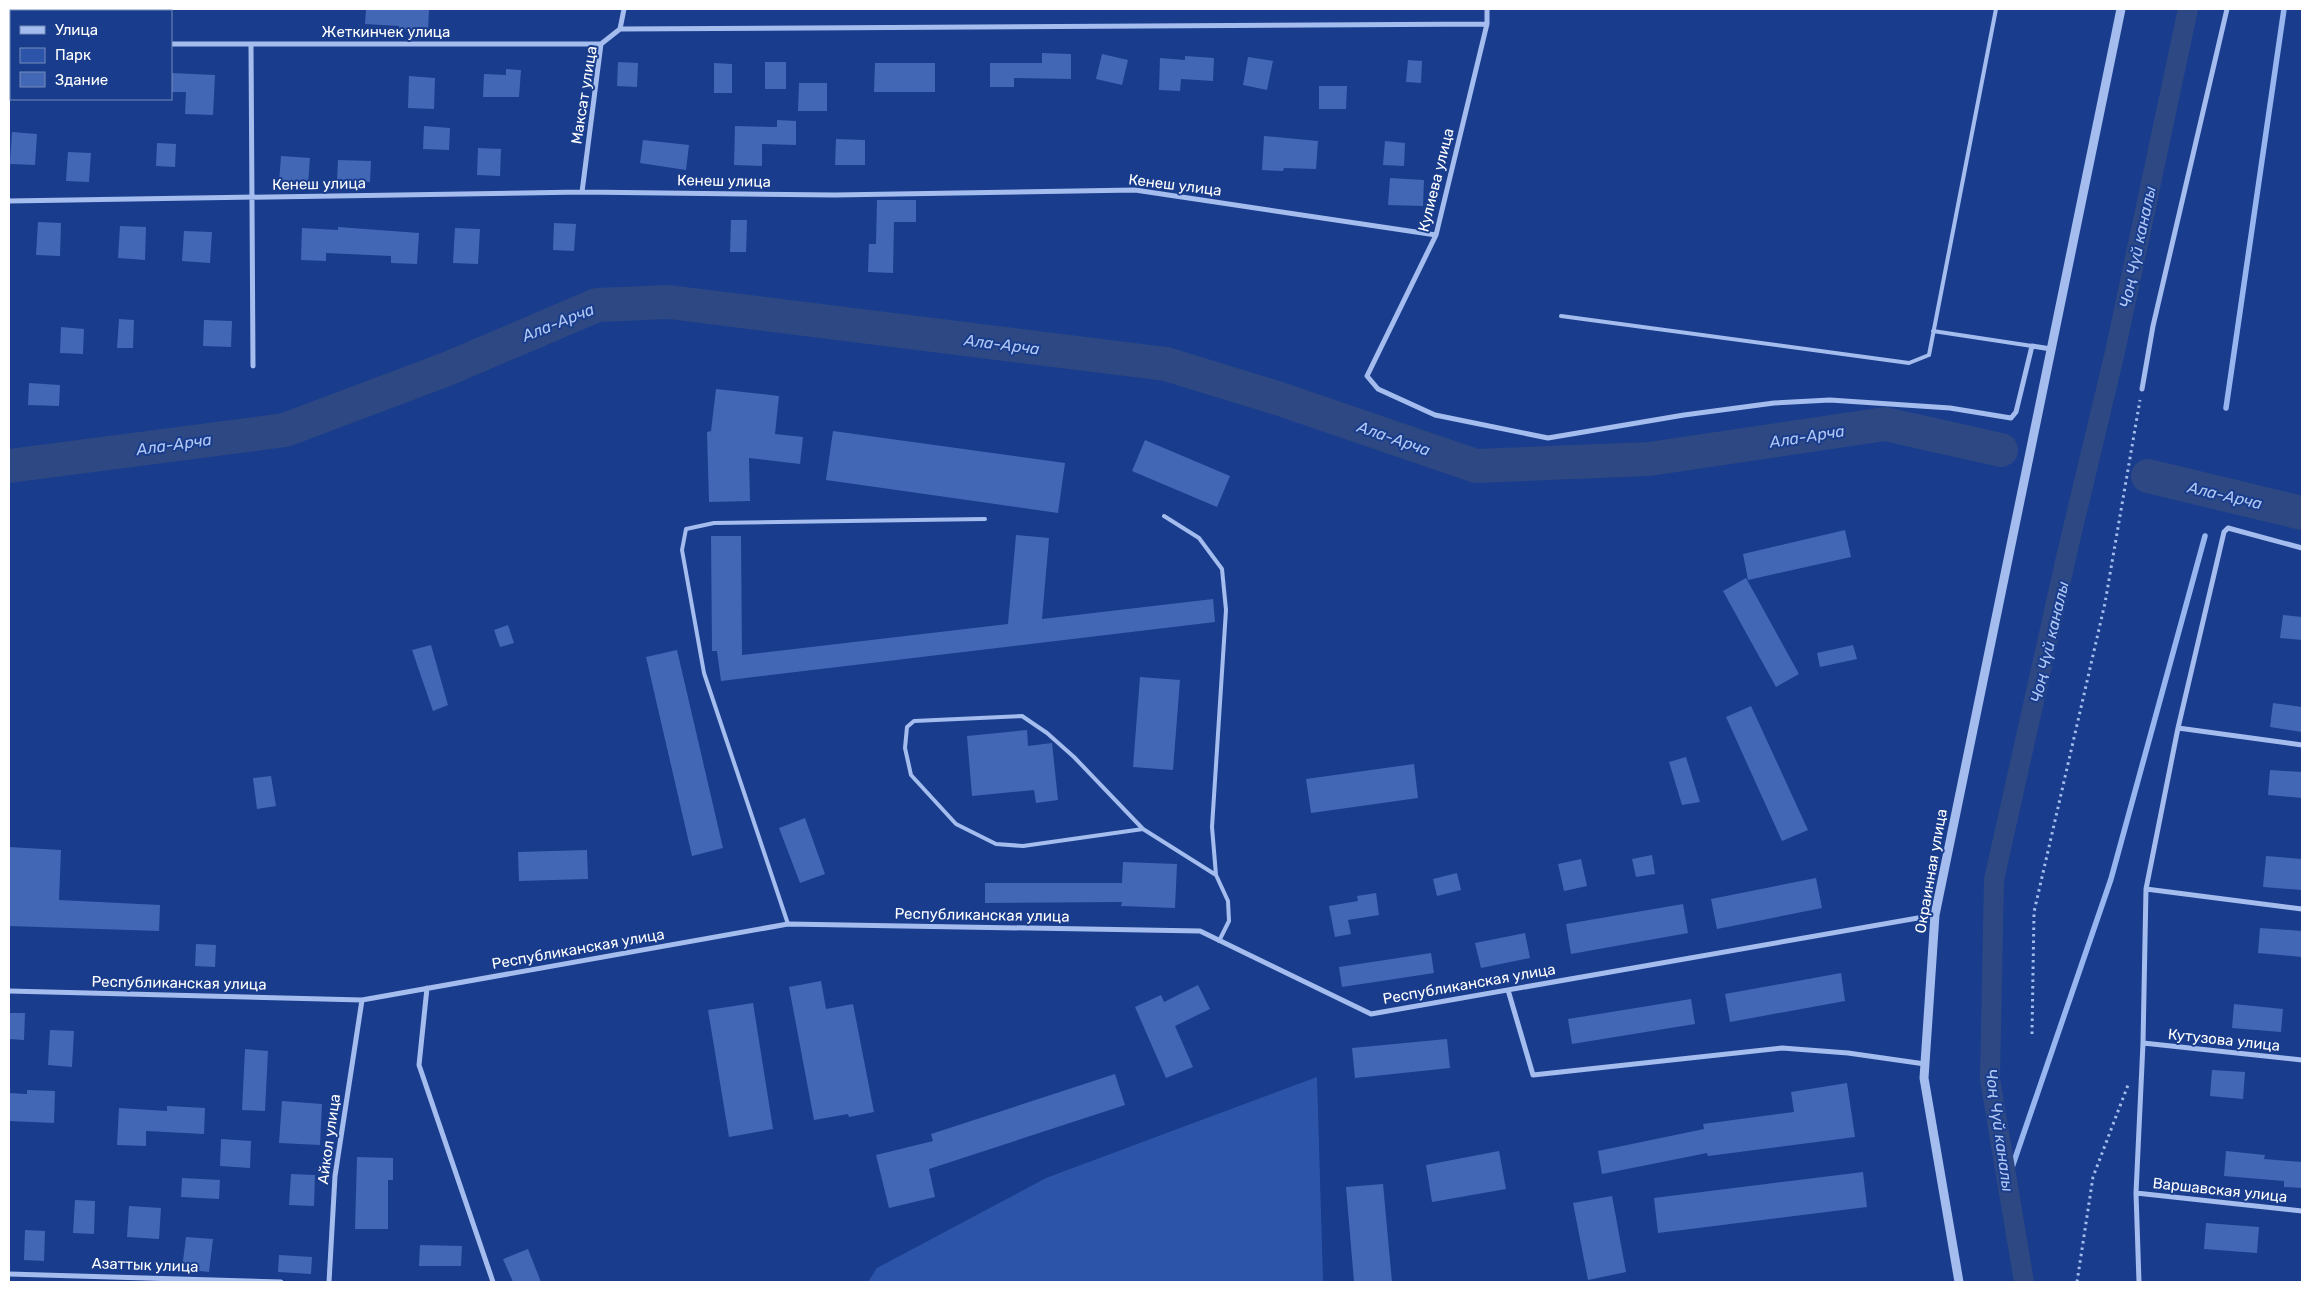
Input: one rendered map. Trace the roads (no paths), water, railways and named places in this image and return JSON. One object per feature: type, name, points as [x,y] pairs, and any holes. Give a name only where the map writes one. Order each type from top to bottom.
[{"type":"street","points":[[624,9],[620,29],[1488,24]]},
{"type":"street","name":"Кулиева улица","points":[[1487,9],[1488,24],[1436,235],[1367,376],[1378,390],[1435,416],[1548,438],[1684,415],[1774,403],[1830,400],[1950,408],[2011,418],[2016,412],[2032,346]]},
{"type":"street","name":"Окраинная улица","points":[[1959,1282],[1924,1078],[1934,915],[2121,9]]},
{"type":"street","points":[[2142,389],[2153,326],[2227,9]]},
{"type":"street","name":"Максат улица","points":[[582,192],[602,44],[620,29]]},
{"type":"street","name":"Жеткинчек улица","points":[[172,44],[602,44]]},
{"type":"street","points":[[251,44],[254,366]]},
{"type":"street","name":"Кенеш улица","points":[[9,201],[582,192],[835,195],[1135,190],[1436,235]]},
{"type":"street","points":[[2032,346],[2051,349]]},
{"type":"street","points":[[2139,1282],[2136,1193],[2143,1044],[2146,889],[2178,728],[2224,532],[2228,528],[2302,548]]},
{"type":"street","points":[[2178,728],[2302,745]]},
{"type":"street","points":[[2146,889],[2302,910]]},
{"type":"street","name":"Республиканская улица","points":[[9,992],[362,1000],[788,924],[1200,931],[1370,1014],[1934,915]]},
{"type":"street","points":[[427,988],[418,1065],[493,1282]]},
{"type":"street","points":[[1508,990],[1533,1075],[1782,1048],[1848,1053],[1925,1064]]},
{"type":"street","name":"Айкол улица","points":[[329,1282],[335,1176],[362,1000]]},
{"type":"street","name":"Кутузова улица","points":[[2143,1044],[2302,1060]]},
{"type":"street","name":"Варшавская улица","points":[[2136,1193],[2302,1212]]},
{"type":"street","name":"Азаттык улица","points":[[9,1274],[281,1282]]},
{"type":"lane","points":[[1562,316],[1910,362],[1928,355],[1996,9]]},
{"type":"lane","points":[[1933,331],[2032,346]]},
{"type":"lane","points":[[1164,516],[1199,538],[1222,569],[1226,610],[1212,827],[1216,875],[1228,901],[1229,921],[1219,941]]},
{"type":"lane","points":[[788,924],[704,673],[682,550],[686,529],[714,523],[984,519]]},
{"type":"lane","points":[[1144,829],[1023,846],[996,844],[956,824],[911,775],[905,748],[907,727],[914,721],[1022,716],[1046,732],[1074,757],[1144,829],[1216,875]]},
{"type":"waterway","name":"Чоң Чүй каналы","points":[[2024,1282],[1990,1079],[1994,880],[2067,553],[2115,352],[2188,9]]},
{"type":"waterway","points":[[2226,408],[2284,9]]},
{"type":"waterway","name":"Ала-Арча","points":[[9,466],[285,430],[447,369],[597,305],[669,302],[1166,364],[1277,398],[1476,466],[1649,459],[1885,424],[2001,450]]},
{"type":"waterway","name":"Ала-Арча","points":[[2148,476],[2302,513]]},
{"type":"waterway","points":[[2007,1182],[2111,879],[2205,536]]}]
